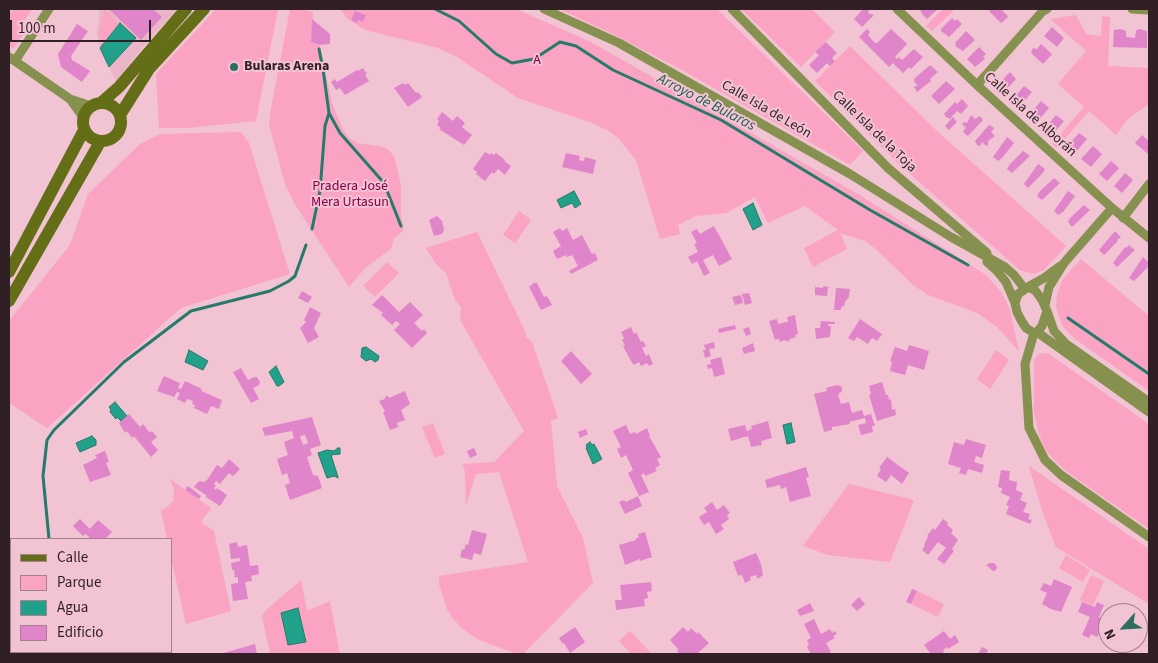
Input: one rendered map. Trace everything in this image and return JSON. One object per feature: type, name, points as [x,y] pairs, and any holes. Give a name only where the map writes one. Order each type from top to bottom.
[{"type":"street","points":[[49,9],[12,59],[70,99],[113,106],[120,114],[122,124],[118,134],[110,140],[100,142],[90,138],[70,99]]},
{"type":"street","points":[[9,272],[83,123],[96,104],[119,87],[186,9]]},
{"type":"street","points":[[120,114],[149,69],[204,9]]},
{"type":"street","name":"Calle Isla de León","points":[[544,9],[619,43],[723,101],[850,174],[968,247],[1005,267],[1026,288],[1034,290],[1046,308],[1054,331],[1066,344],[1149,402]]},
{"type":"street","name":"Calle Isla de la Toja","points":[[732,9],[888,168],[1005,267]]},
{"type":"street","name":"Calle Isla de Alborán","points":[[897,9],[977,86],[1123,218],[1149,238]]},
{"type":"street","points":[[977,86],[1042,12],[1047,9]]},
{"type":"street","points":[[1132,9],[1149,10]]},
{"type":"street","points":[[9,301],[100,142]]},
{"type":"street","points":[[1123,218],[1149,184]]},
{"type":"street","points":[[1112,208],[1064,263],[1049,287],[1042,326],[1035,332],[1025,364],[1029,428],[1045,460],[1061,475],[1149,537]]},
{"type":"street","name":"Calle Isla de León","points":[[968,247],[998,270],[1006,282],[1026,328],[1049,341],[1149,412]]},
{"type":"street","points":[[1016,303],[1016,298],[1026,288],[1044,278],[1064,263]]},
{"type":"street","points":[[1028,350],[1036,343],[1049,341]]},
{"type":"shaded area","points":[[100,9],[177,9],[141,49],[116,81],[100,49],[97,33]]},
{"type":"green space","points":[[14,9],[32,9],[24,21],[26,30],[13,49],[9,46],[9,15]]},
{"type":"green space","points":[[105,9],[118,24],[102,44],[99,34]]},
{"type":"green space","points":[[216,9],[278,9],[256,121],[188,128],[159,128],[156,74]]},
{"type":"green space","name":"Pradera José Mera Urtasun","points":[[290,9],[313,12],[311,42],[320,46],[332,103],[343,129],[349,138],[357,143],[384,147],[390,151],[395,159],[401,185],[401,216],[404,230],[394,238],[391,249],[365,268],[349,287],[294,203],[285,184],[269,125]]},
{"type":"green space","name":"A","points":[[340,9],[516,9],[591,42],[858,194],[986,275],[1002,293],[1010,310],[1019,351],[997,327],[977,313],[928,295],[913,285],[876,249],[865,241],[840,233],[847,249],[813,267],[804,248],[838,230],[805,206],[768,223],[755,197],[726,213],[696,216],[678,225],[680,234],[660,239],[636,160],[619,139],[609,131],[592,123],[518,98],[457,57],[438,48],[369,31],[360,27],[347,18]]},
{"type":"green space","points":[[559,9],[717,9],[863,151],[850,165],[682,70],[613,34]]},
{"type":"green space","points":[[741,9],[812,9],[835,32],[801,67]]},
{"type":"green space","points":[[943,9],[955,9],[932,31],[926,26]]},
{"type":"green space","points":[[1076,15],[1086,34],[1101,36],[1102,16],[1110,17],[1108,66],[1149,68],[1149,104],[1129,118],[1116,135],[1089,111],[1057,148],[1052,144],[1084,107],[1058,84],[1086,51],[1050,19]]},
{"type":"green space","points":[[850,46],[937,131],[1066,246],[1044,270],[1034,274],[1020,270],[903,168],[815,81]]},
{"type":"green space","points":[[241,132],[249,143],[290,274],[181,308],[47,428],[9,403],[9,321],[70,245],[88,194],[140,144],[160,134]]},
{"type":"green space","points":[[519,211],[531,220],[515,243],[503,235]]},
{"type":"green space","points":[[477,232],[525,331],[526,337],[532,342],[558,418],[551,421],[557,486],[583,538],[593,583],[523,654],[516,654],[477,639],[464,630],[453,619],[447,609],[439,584],[439,576],[528,562],[499,472],[476,474],[466,505],[463,464],[494,462],[524,431],[460,320],[461,307],[455,300],[446,273],[436,264],[426,248]]},
{"type":"green space","points":[[1081,259],[1149,316],[1149,391],[1075,339],[1063,327],[1056,307],[1057,295],[1063,279]]},
{"type":"green space","points":[[387,262],[399,273],[375,297],[363,286]]},
{"type":"green space","points":[[996,350],[1009,360],[990,389],[977,379]]},
{"type":"green space","points":[[1045,353],[1149,424],[1149,529],[1067,472],[1046,450],[1039,435],[1034,412],[1034,360],[1038,354]]},
{"type":"green space","points":[[433,423],[445,454],[435,458],[422,427]]},
{"type":"green space","points":[[1029,466],[1149,549],[1149,604],[1056,547],[1043,514]]},
{"type":"green space","points":[[170,479],[211,508],[201,522],[214,531],[231,611],[186,624],[172,562],[172,538],[167,538],[161,510],[173,501],[174,489]]},
{"type":"green space","points":[[849,484],[914,500],[890,562],[828,555],[803,546]]},
{"type":"green space","points":[[1066,555],[1090,570],[1083,582],[1059,568]]},
{"type":"green space","points":[[1091,575],[1104,581],[1093,606],[1080,600]]},
{"type":"green space","points":[[301,580],[307,611],[330,601],[340,654],[270,654],[262,616],[266,610]]},
{"type":"green space","points":[[917,591],[944,604],[938,617],[911,604]]},
{"type":"green space","points":[[630,631],[652,654],[631,654],[619,641]]},
{"type":"water","points":[[120,23],[136,38],[109,67],[100,48]]},
{"type":"water","points":[[574,191],[581,204],[575,208],[572,203],[561,208],[557,200]]},
{"type":"water","points":[[753,203],[762,225],[753,230],[743,209]]},
{"type":"water","points":[[366,347],[379,356],[378,360],[375,362],[371,359],[366,361],[361,357],[362,348]]},
{"type":"water","points":[[189,350],[208,361],[203,370],[185,362]]},
{"type":"water","points":[[276,366],[284,382],[279,386],[277,386],[269,372]]},
{"type":"water","points":[[115,402],[127,416],[121,421],[117,417],[116,419],[110,412],[109,407]]},
{"type":"water","points":[[791,423],[795,442],[787,444],[783,425]]},
{"type":"water","points":[[92,436],[96,440],[96,445],[80,452],[76,443]]},
{"type":"water","points":[[590,442],[592,445],[594,444],[602,459],[593,464],[586,448],[586,445]]},
{"type":"water","points":[[340,448],[340,454],[331,455],[338,478],[334,476],[327,478],[318,453],[327,450],[334,451]]},
{"type":"water","points":[[298,608],[306,642],[288,645],[281,613]]},
{"type":"building","points":[[109,9],[153,9],[162,17],[141,40]]},
{"type":"building","points":[[863,9],[867,9],[868,13],[874,15],[862,27],[854,19]]},
{"type":"building","points":[[921,9],[938,9],[927,19]]},
{"type":"building","points":[[991,9],[1001,9],[1008,16],[1001,23],[989,11]]},
{"type":"building","points":[[355,11],[366,15],[363,22],[358,20],[357,23],[351,20]]},
{"type":"building","points":[[952,18],[955,21],[957,19],[962,24],[949,37],[941,29]]},
{"type":"building","points":[[312,19],[330,34],[330,44],[319,45],[311,42]]},
{"type":"building","points":[[77,24],[88,31],[71,56],[72,60],[90,71],[82,82],[61,67],[58,54]]},
{"type":"building","points":[[1052,27],[1064,38],[1057,47],[1044,36]]},
{"type":"building","points":[[867,29],[870,32],[868,35],[875,43],[891,29],[907,44],[895,57],[897,59],[899,57],[902,60],[914,49],[923,57],[911,69],[909,67],[903,73],[893,63],[889,67],[859,37]]},
{"type":"building","points":[[1121,29],[1126,31],[1126,37],[1135,38],[1136,31],[1139,29],[1147,31],[1147,48],[1113,47],[1114,30]]},
{"type":"building","points":[[966,31],[975,40],[963,51],[955,46],[955,43]]},
{"type":"building","points":[[826,42],[837,53],[832,58],[835,61],[830,66],[827,63],[817,73],[809,65],[819,55],[815,52]]},
{"type":"building","points":[[1041,44],[1052,54],[1043,64],[1031,53],[1033,48],[1037,49]]},
{"type":"building","points":[[979,47],[986,54],[983,57],[985,59],[975,67],[967,59]]},
{"type":"building","points":[[930,65],[938,72],[930,79],[931,81],[917,92],[914,87],[918,85],[914,79]]},
{"type":"building","points":[[363,68],[369,81],[345,95],[340,88],[336,90],[331,82],[335,79],[337,82]]},
{"type":"building","points":[[1010,72],[1016,79],[1006,90],[999,83]]},
{"type":"building","points":[[946,81],[955,89],[939,104],[931,96]]},
{"type":"building","points":[[403,83],[405,85],[408,83],[422,97],[408,107],[394,88]]},
{"type":"building","points":[[1024,86],[1032,92],[1021,105],[1013,99]]},
{"type":"building","points":[[962,99],[968,106],[961,114],[957,111],[950,119],[946,117],[944,114],[955,102],[957,104]]},
{"type":"building","points":[[1041,101],[1049,108],[1038,121],[1030,114]]},
{"type":"building","points":[[442,112],[453,121],[457,116],[465,123],[462,127],[472,135],[464,145],[439,129],[441,128],[437,125],[439,121],[437,119]]},
{"type":"building","points":[[971,115],[975,119],[980,116],[983,120],[968,136],[963,131],[966,128],[962,124],[964,122],[967,123]]},
{"type":"building","points":[[1056,115],[1064,121],[1054,133],[1046,127]]},
{"type":"building","points":[[953,117],[957,122],[949,130],[945,126]]},
{"type":"building","points":[[989,125],[993,127],[994,129],[991,132],[995,136],[988,141],[986,146],[982,142],[980,146],[977,145],[975,141]]},
{"type":"building","points":[[1079,133],[1087,139],[1076,152],[1068,145]]},
{"type":"building","points":[[1142,135],[1149,141],[1148,154],[1135,143]]},
{"type":"building","points":[[1007,137],[1014,143],[998,161],[993,157]]},
{"type":"building","points":[[1093,146],[1102,154],[1091,167],[1081,159]]},
{"type":"building","points":[[1023,151],[1030,156],[1012,173],[1007,169]]},
{"type":"building","points":[[485,152],[490,155],[491,153],[494,155],[496,153],[511,166],[505,175],[498,169],[494,174],[492,172],[485,181],[476,174],[477,172],[473,169]]},
{"type":"building","points":[[566,153],[580,156],[579,160],[584,161],[585,157],[596,160],[593,174],[562,167]]},
{"type":"building","points":[[1111,161],[1119,168],[1107,181],[1099,174]]},
{"type":"building","points":[[1038,164],[1045,169],[1028,188],[1024,184]]},
{"type":"building","points":[[1125,173],[1133,180],[1122,193],[1114,186]]},
{"type":"building","points":[[1054,178],[1060,183],[1042,200],[1037,196]]},
{"type":"building","points":[[1068,191],[1075,196],[1063,212],[1058,215],[1054,211]]},
{"type":"building","points":[[1084,205],[1090,210],[1072,227],[1068,222],[1070,218]]},
{"type":"building","points":[[437,216],[442,221],[444,230],[442,234],[434,236],[429,220]]},
{"type":"building","points":[[714,226],[732,259],[719,266],[713,255],[703,260],[710,273],[704,276],[697,261],[692,264],[688,257],[698,252],[694,244],[697,243],[691,232],[697,229],[700,234]]},
{"type":"building","points":[[560,228],[562,231],[567,228],[573,240],[582,235],[592,254],[595,253],[598,260],[571,274],[569,271],[578,266],[572,255],[567,257],[566,255],[557,259],[553,251],[561,246],[553,232]]},
{"type":"building","points":[[1115,231],[1121,237],[1104,255],[1099,250]]},
{"type":"building","points":[[1129,245],[1135,250],[1117,267],[1113,263],[1125,247]]},
{"type":"building","points":[[1143,257],[1149,263],[1148,267],[1134,281],[1129,278]]},
{"type":"building","points":[[537,283],[544,297],[547,296],[552,305],[541,310],[529,287]]},
{"type":"building","points":[[823,286],[830,287],[828,288],[827,296],[815,295],[815,287],[823,288]]},
{"type":"building","points":[[836,288],[850,289],[849,297],[844,306],[841,307],[841,310],[834,310]]},
{"type":"building","points":[[302,291],[312,297],[308,303],[298,298]]},
{"type":"building","points":[[749,293],[752,303],[745,305],[742,294]]},
{"type":"building","points":[[382,295],[399,312],[410,302],[423,315],[414,323],[427,333],[412,348],[394,330],[400,324],[396,321],[392,325],[381,315],[383,313],[372,305]]},
{"type":"building","points":[[741,295],[743,303],[735,305],[732,297]]},
{"type":"building","points":[[310,307],[321,313],[314,328],[319,337],[308,343],[300,328],[306,322],[304,320]]},
{"type":"building","points":[[795,315],[798,334],[795,335],[796,337],[788,342],[785,340],[780,342],[779,339],[775,340],[769,321],[777,319],[778,324],[788,322],[787,317]]},
{"type":"building","points":[[860,319],[882,334],[877,341],[872,338],[868,344],[857,337],[854,341],[848,338]]},
{"type":"building","points":[[821,321],[835,322],[835,324],[828,324],[828,326],[831,326],[830,337],[816,339],[815,328],[820,328]]},
{"type":"building","points":[[735,325],[736,329],[719,333],[718,329]]},
{"type":"building","points":[[631,327],[634,334],[636,332],[641,342],[643,341],[646,346],[642,348],[646,356],[649,354],[653,364],[649,366],[647,363],[641,366],[639,362],[634,365],[631,361],[623,346],[625,345],[622,340],[624,338],[621,332]]},
{"type":"building","points":[[749,327],[751,334],[746,336],[743,329]]},
{"type":"building","points":[[714,342],[715,348],[709,349],[711,356],[705,358],[703,350],[706,350],[704,345]]},
{"type":"building","points":[[753,343],[755,351],[744,354],[742,348]]},
{"type":"building","points":[[909,345],[929,351],[924,370],[908,365],[905,375],[890,371],[892,362],[890,361],[895,347],[907,351]]},
{"type":"building","points":[[571,351],[592,374],[581,384],[561,361]]},
{"type":"building","points":[[721,357],[725,374],[714,377],[712,368],[708,369],[707,365],[711,364],[710,360]]},
{"type":"building","points":[[241,368],[248,380],[257,377],[260,382],[259,385],[253,388],[259,399],[251,403],[233,372]]},
{"type":"building","points":[[164,376],[180,383],[178,388],[181,389],[185,381],[202,389],[201,391],[222,400],[219,409],[211,406],[207,414],[194,408],[193,401],[187,399],[185,403],[177,399],[180,393],[177,392],[174,397],[157,391]]},
{"type":"building","points":[[882,382],[886,395],[888,395],[889,400],[891,399],[892,410],[895,409],[896,415],[877,421],[869,395],[871,394],[869,386]]},
{"type":"building","points":[[837,385],[842,387],[842,391],[838,395],[841,404],[849,402],[852,413],[862,410],[864,416],[871,414],[875,426],[872,426],[873,432],[861,435],[858,425],[866,423],[865,418],[849,422],[850,424],[832,427],[832,430],[824,432],[814,394],[827,391],[826,388]]},
{"type":"building","points":[[405,391],[410,404],[401,410],[405,420],[397,423],[398,427],[390,430],[383,412],[385,411],[379,401],[385,399],[385,397],[388,396],[389,398]]},
{"type":"building","points":[[129,414],[140,427],[143,424],[150,433],[152,431],[157,437],[151,442],[158,450],[151,457],[134,436],[132,438],[127,431],[125,433],[119,423]]},
{"type":"building","points":[[312,417],[321,445],[310,449],[312,455],[307,457],[313,475],[318,476],[322,488],[290,500],[285,485],[290,483],[287,473],[282,475],[277,459],[288,455],[284,442],[294,438],[292,431],[265,436],[262,428]],"holes":[[[305,435],[308,443],[303,445],[300,436]]]},
{"type":"building","points":[[768,421],[772,438],[761,441],[762,445],[751,447],[748,436],[731,441],[728,429],[745,425],[747,431],[752,429],[751,426]]},
{"type":"building","points":[[626,425],[630,434],[635,432],[636,434],[647,428],[649,436],[661,457],[657,459],[660,465],[655,468],[657,471],[645,476],[644,473],[641,475],[649,492],[639,496],[628,473],[633,470],[626,455],[621,458],[617,449],[621,447],[613,431]]},
{"type":"building","points":[[586,429],[588,434],[580,438],[578,432]]},
{"type":"building","points":[[966,439],[986,445],[982,458],[976,456],[974,462],[984,465],[982,473],[968,469],[966,475],[959,473],[961,468],[948,464],[954,442],[964,445]]},
{"type":"building","points":[[474,448],[477,455],[470,458],[467,451]]},
{"type":"building","points":[[105,451],[109,462],[106,463],[111,475],[90,482],[83,465],[97,458],[95,455]]},
{"type":"building","points":[[887,457],[909,473],[902,484],[891,475],[886,482],[877,476],[881,469],[879,468]]},
{"type":"building","points":[[229,459],[240,469],[233,476],[229,473],[220,484],[216,481],[214,484],[216,485],[214,488],[216,490],[217,488],[227,495],[220,506],[194,487],[199,481],[204,482],[207,480],[217,465],[222,468]]},
{"type":"building","points":[[806,467],[809,477],[806,478],[811,496],[790,502],[786,487],[781,489],[780,485],[767,488],[765,480]]},
{"type":"building","points":[[1001,470],[1010,471],[1009,480],[1017,482],[1016,490],[1023,493],[1020,500],[1027,503],[1023,512],[1030,514],[1028,519],[1032,520],[1030,524],[1006,514],[1009,506],[1006,505],[1010,497],[1001,493],[1002,488],[998,487]]},
{"type":"building","points":[[188,486],[201,496],[199,499],[185,490]]},
{"type":"building","points":[[638,496],[642,506],[625,514],[619,502],[624,500],[626,502]]},
{"type":"building","points":[[712,502],[717,510],[724,505],[730,513],[727,515],[729,519],[721,525],[724,529],[716,534],[709,522],[704,525],[699,517],[707,512],[704,508]]},
{"type":"building","points":[[80,519],[90,529],[98,520],[112,532],[106,538],[90,538],[86,534],[83,536],[73,526]]},
{"type":"building","points":[[943,519],[953,530],[951,533],[958,540],[952,549],[954,551],[944,564],[937,559],[946,548],[938,542],[928,555],[922,550],[927,536],[933,528],[935,530]]},
{"type":"building","points":[[472,530],[487,534],[481,555],[474,553],[472,560],[460,557],[462,549],[464,550],[466,544],[468,545]]},
{"type":"building","points":[[645,532],[652,557],[625,565],[619,545],[636,540],[636,538],[639,538],[638,534]]},
{"type":"building","points":[[237,542],[238,547],[247,545],[250,566],[258,565],[259,574],[251,576],[252,581],[245,582],[248,599],[233,601],[231,584],[238,583],[238,577],[235,578],[231,563],[240,561],[240,558],[231,559],[229,544]]},
{"type":"building","points":[[756,553],[763,575],[759,578],[756,575],[750,577],[751,580],[745,583],[742,575],[738,576],[733,562]]},
{"type":"building","points":[[994,563],[997,567],[996,570],[993,571],[986,565]]},
{"type":"building","points":[[1054,579],[1072,587],[1061,612],[1042,604],[1047,593],[1040,590],[1044,583],[1051,586]]},
{"type":"building","points":[[651,582],[652,591],[647,592],[648,598],[644,599],[645,606],[616,610],[615,600],[622,600],[620,585]]},
{"type":"building","points":[[912,589],[917,591],[911,604],[906,602]]},
{"type":"building","points":[[859,597],[865,604],[857,611],[851,605]]},
{"type":"building","points":[[1082,602],[1095,607],[1097,602],[1099,603],[1097,637],[1091,634],[1089,638],[1082,635],[1090,617],[1078,612]]},
{"type":"building","points":[[810,603],[814,611],[800,616],[797,610]]},
{"type":"building","points":[[814,619],[821,634],[830,629],[832,633],[835,631],[837,634],[833,636],[835,638],[826,643],[831,652],[811,654],[807,647],[809,644],[807,640],[811,638],[804,624]]},
{"type":"building","points":[[575,627],[585,642],[570,653],[559,638]]},
{"type":"building","points":[[683,627],[688,632],[691,628],[697,634],[698,632],[709,643],[697,654],[680,654],[670,640]]},
{"type":"building","points":[[944,631],[950,639],[955,635],[959,642],[948,649],[947,647],[941,654],[931,654],[924,645]]},
{"type":"building","points":[[255,644],[257,654],[220,654]]},
{"type":"building","points":[[982,647],[988,650],[986,654],[978,654]]},
{"type":"waterway","name":"Arroyo de Bularas","points":[[435,9],[459,21],[496,54],[512,63],[534,59],[560,42],[576,46],[613,70],[721,120],[870,210],[968,265]]},
{"type":"waterway","points":[[319,49],[329,113],[340,133],[384,183],[401,226]]},
{"type":"waterway","points":[[312,229],[320,191],[325,126],[329,113]]},
{"type":"waterway","points":[[49,538],[43,476],[47,440],[54,430],[124,362],[191,311],[270,291],[289,281],[295,276],[306,245]]},
{"type":"waterway","name":"Arroyo de Bularas","points":[[1068,318],[1149,374]]},
{"type":"place","name":"Bularas Arena","points":[[234,67]]}]
